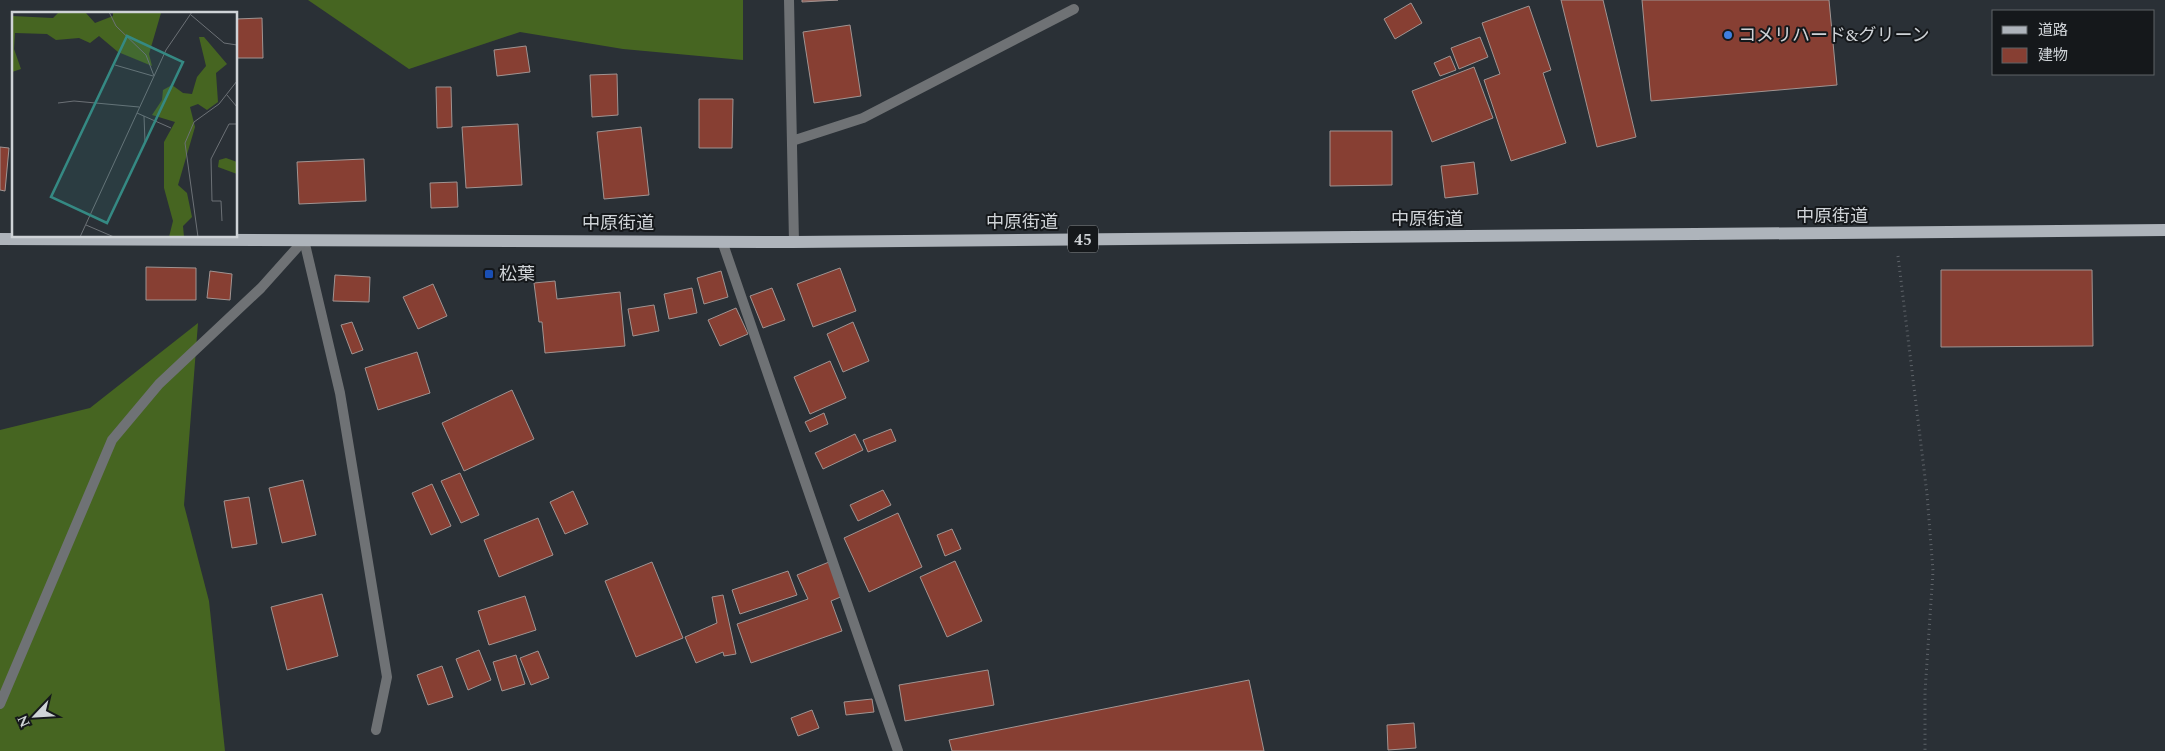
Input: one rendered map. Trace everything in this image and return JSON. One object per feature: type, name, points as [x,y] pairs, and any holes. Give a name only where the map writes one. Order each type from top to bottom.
[{"type":"main road","name":"中原街道","points":[[0,239],[794,242],[2165,230]]},
{"type":"street","points":[[789,0],[794,242]]},
{"type":"street","points":[[792,141],[863,118],[1074,9]]},
{"type":"street","points":[[0,704],[112,440],[159,384],[261,288],[304,240]]},
{"type":"street","points":[[304,240],[340,393],[387,677],[376,730]]},
{"type":"street","points":[[722,241],[898,751]]},
{"type":"path","points":[[1895,233],[1927,494],[1933,570],[1925,692],[1925,751]]},
{"type":"green space","points":[[308,0],[743,0],[743,60],[623,49],[520,32],[409,69]]},
{"type":"green space","points":[[198,323],[184,505],[209,601],[225,751],[0,751],[0,430],[90,408]]},
{"type":"building","points":[[802,0],[838,0],[802,2]]},
{"type":"building","points":[[1561,0],[1603,0],[1636,137],[1597,147]]},
{"type":"building","points":[[1642,0],[1829,0],[1837,85],[1651,101]]},
{"type":"building","points":[[1411,3],[1422,23],[1395,39],[1384,19]]},
{"type":"building","points":[[1529,6],[1551,70],[1543,73],[1566,143],[1511,161],[1484,80],[1500,74],[1482,23]]},
{"type":"building","points":[[262,18],[263,58],[238,58],[238,19]]},
{"type":"building","points":[[850,25],[861,96],[814,103],[803,32]]},
{"type":"building","points":[[1480,37],[1488,57],[1459,69],[1451,48]]},
{"type":"building","points":[[526,46],[530,72],[497,76],[494,50]]},
{"type":"building","points":[[1450,56],[1456,70],[1440,76],[1434,63]]},
{"type":"building","points":[[1474,67],[1493,118],[1432,142],[1412,91]]},
{"type":"building","points":[[617,74],[618,115],[592,117],[590,75]]},
{"type":"building","points":[[436,87],[451,87],[452,127],[437,128]]},
{"type":"building","points":[[699,99],[733,99],[732,148],[699,148]]},
{"type":"building","points":[[518,124],[522,185],[466,188],[462,127]]},
{"type":"building","points":[[641,127],[649,195],[604,199],[597,132]]},
{"type":"building","points":[[1330,131],[1392,131],[1392,185],[1330,186]]},
{"type":"building","points":[[0,147],[9,148],[5,191],[0,190]]},
{"type":"building","points":[[364,159],[366,201],[299,204],[297,162]]},
{"type":"building","points":[[1474,162],[1478,194],[1445,198],[1441,166]]},
{"type":"building","points":[[457,182],[458,207],[431,208],[430,183]]},
{"type":"building","points":[[146,267],[196,268],[196,300],[146,300]]},
{"type":"building","points":[[840,268],[856,311],[813,327],[797,284]]},
{"type":"building","points":[[1941,270],[2092,270],[2093,346],[1941,347]]},
{"type":"building","points":[[210,271],[232,274],[230,300],[207,298]]},
{"type":"building","points":[[721,271],[728,297],[704,304],[697,278]]},
{"type":"building","points":[[335,275],[370,277],[369,302],[333,301]]},
{"type":"building","points":[[555,281],[557,299],[620,292],[625,346],[545,353],[542,322],[539,322],[534,283]]},
{"type":"building","points":[[433,284],[447,316],[418,329],[403,297]]},
{"type":"building","points":[[692,288],[697,313],[669,319],[664,294]]},
{"type":"building","points":[[772,288],[785,320],[763,328],[750,296]]},
{"type":"building","points":[[654,305],[659,331],[633,336],[628,309]]},
{"type":"building","points":[[736,308],[748,334],[720,346],[708,320]]},
{"type":"building","points":[[352,322],[363,350],[352,354],[341,325]]},
{"type":"building","points":[[853,322],[869,361],[843,372],[827,334]]},
{"type":"building","points":[[417,352],[430,393],[378,410],[365,368]]},
{"type":"building","points":[[830,361],[846,398],[810,414],[794,377]]},
{"type":"building","points":[[512,390],[534,439],[464,471],[442,423]]},
{"type":"building","points":[[824,413],[828,424],[810,432],[805,422]]},
{"type":"building","points":[[891,429],[896,441],[868,452],[863,440]]},
{"type":"building","points":[[855,434],[863,450],[823,469],[815,453]]},
{"type":"building","points":[[460,473],[479,515],[461,523],[441,481]]},
{"type":"building","points":[[303,480],[316,535],[282,543],[269,488]]},
{"type":"building","points":[[432,484],[451,526],[431,535],[412,493]]},
{"type":"building","points":[[883,490],[891,505],[858,521],[850,505]]},
{"type":"building","points":[[573,491],[588,524],[565,534],[550,502]]},
{"type":"building","points":[[249,497],[257,544],[232,548],[224,501]]},
{"type":"building","points":[[898,513],[922,567],[869,592],[844,538]]},
{"type":"building","points":[[538,518],[553,555],[499,577],[484,540]]},
{"type":"building","points":[[952,529],[961,549],[945,556],[937,535]]},
{"type":"building","points":[[955,561],[982,621],[947,637],[920,577]]},
{"type":"building","points":[[652,562],[683,638],[636,657],[605,581]]},
{"type":"building","points":[[829,562],[843,596],[831,601],[842,631],[751,663],[737,624],[808,599],[797,575]]},
{"type":"building","points":[[788,571],[797,595],[740,614],[732,590]]},
{"type":"building","points":[[322,594],[338,656],[287,670],[271,607]]},
{"type":"building","points":[[723,595],[736,654],[724,656],[723,652],[696,663],[685,637],[717,623],[712,597]]},
{"type":"building","points":[[525,596],[536,630],[489,645],[478,611]]},
{"type":"building","points":[[479,650],[491,680],[468,690],[456,659]]},
{"type":"building","points":[[538,651],[549,678],[531,685],[520,658]]},
{"type":"building","points":[[516,655],[525,684],[502,691],[493,662]]},
{"type":"building","points":[[442,666],[453,697],[428,705],[417,675]]},
{"type":"building","points":[[988,670],[994,705],[905,721],[899,685]]},
{"type":"building","points":[[1249,680],[1264,751],[952,751],[949,740]]},
{"type":"building","points":[[872,699],[874,712],[846,715],[844,702]]},
{"type":"building","points":[[812,710],[819,728],[798,736],[791,718]]},
{"type":"building","points":[[1414,723],[1416,748],[1388,750],[1387,725]]},
{"type":"place","name":"コメリハード&グリーン","points":[[1728,35]]},
{"type":"place","name":"松葉","points":[[489,274]]}]
